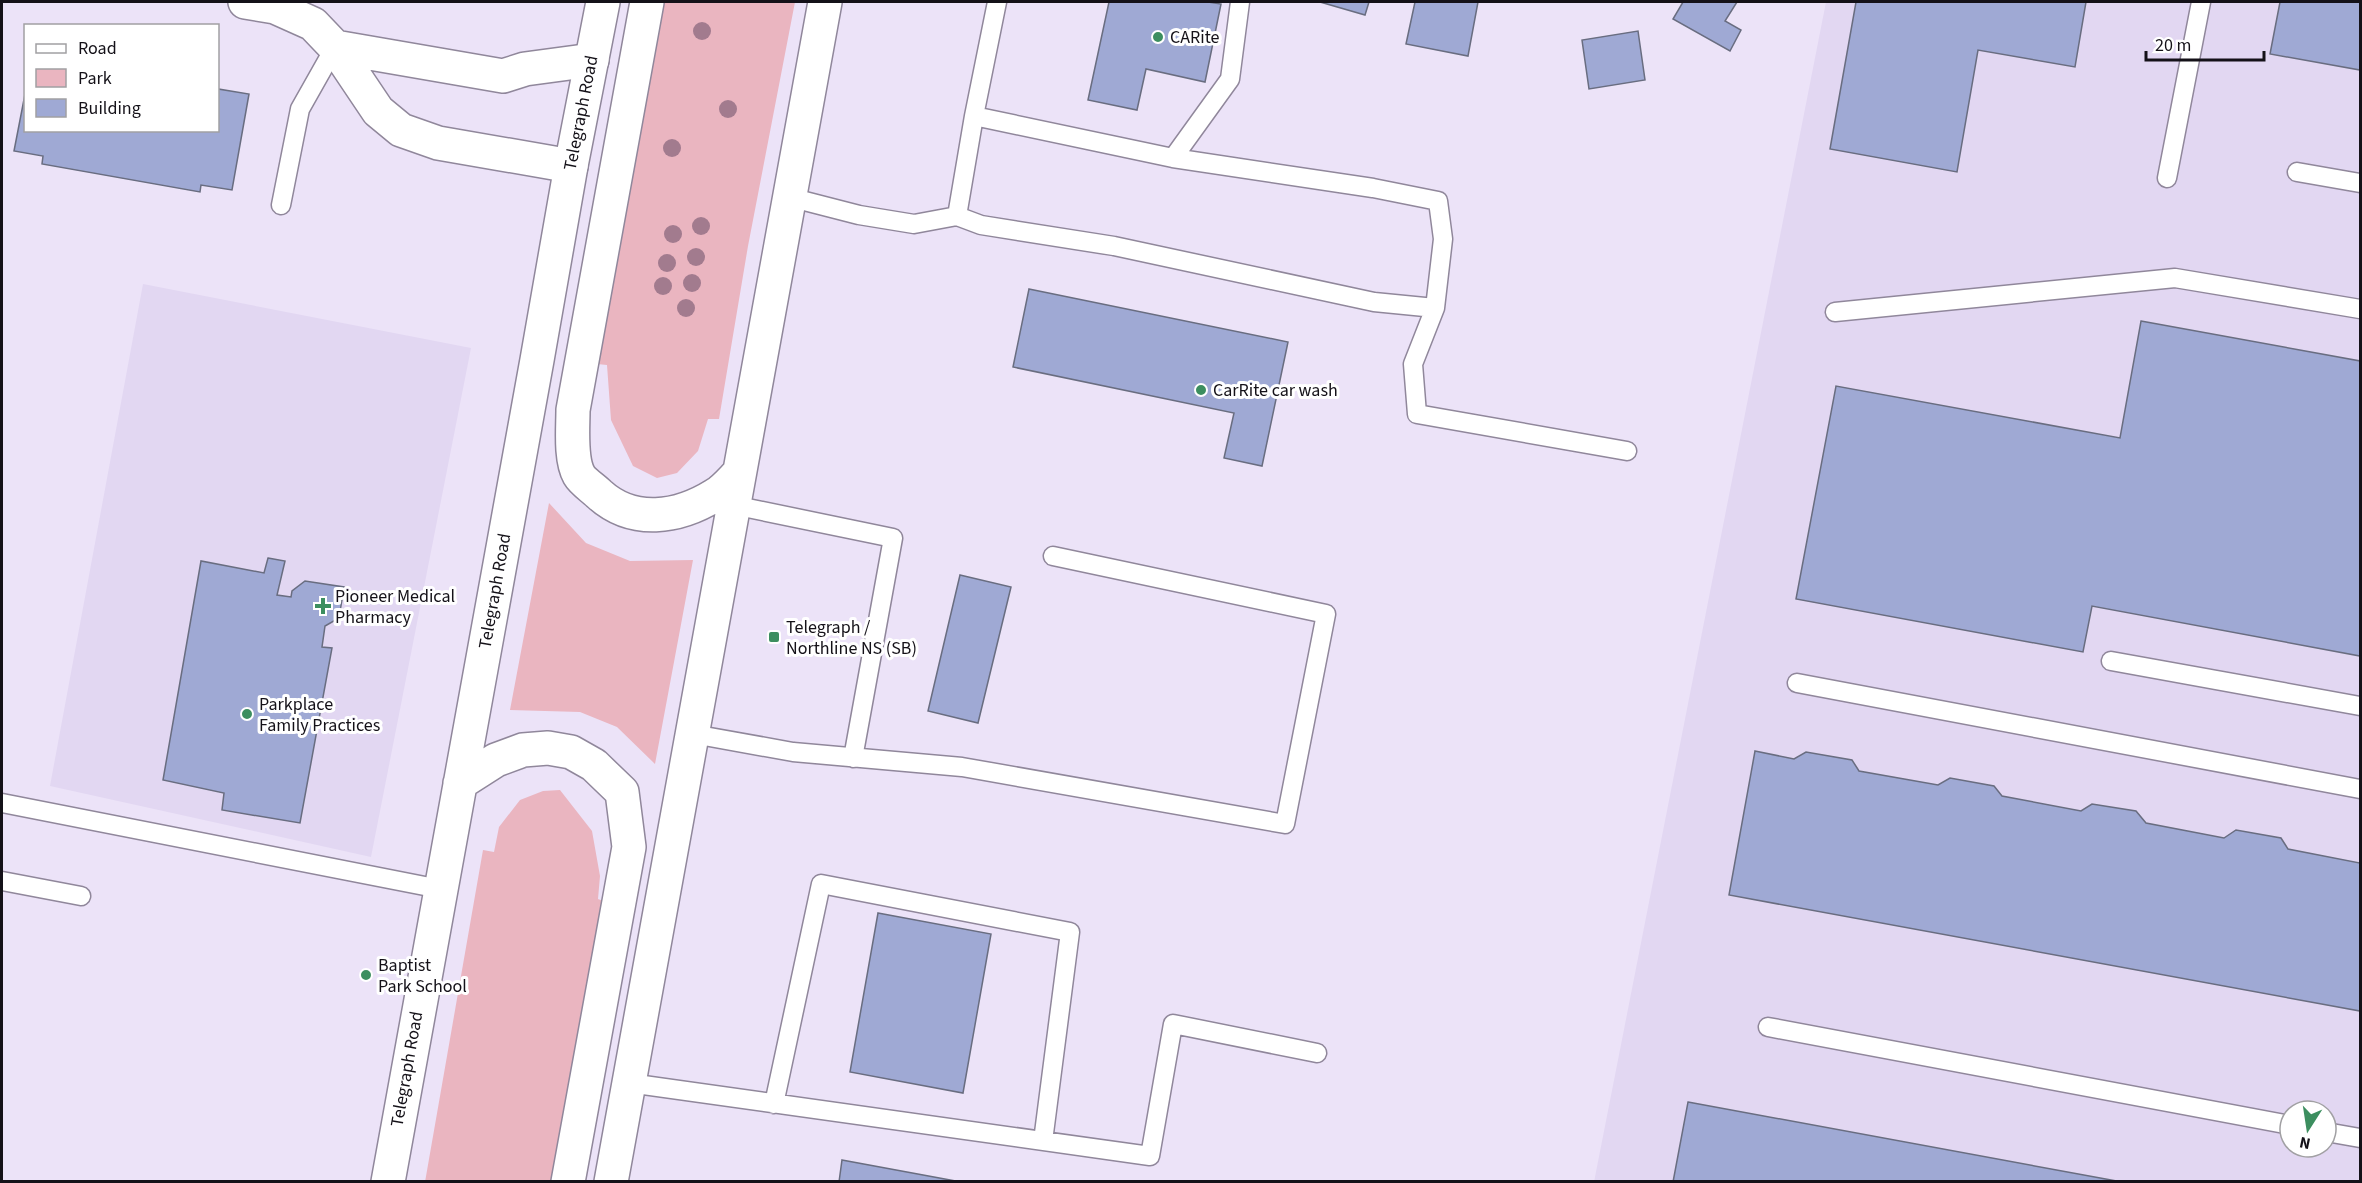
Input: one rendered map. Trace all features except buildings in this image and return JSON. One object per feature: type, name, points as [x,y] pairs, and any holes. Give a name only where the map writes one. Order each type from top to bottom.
[{"type":"main road","points":[[245,2],[275,7],[313,24],[335,47],[378,111],[400,130],[438,142],[571,166]]},
{"type":"main road","name":"Telegraph Road","points":[[388,1182],[571,166],[603,2]]},
{"type":"main road","points":[[647,2],[573,410],[573,447],[579,475],[608,502],[633,514],[659,516],[687,508],[717,494],[739,473]]},
{"type":"main road","points":[[611,1182],[825,2]]},
{"type":"main road","points":[[335,47],[503,76],[525,69],[592,60]]},
{"type":"main road","points":[[460,783],[496,760],[523,750],[548,748],[571,752],[594,765],[622,792],[629,847],[568,1182]]},
{"type":"lane","points":[[957,216],[997,2]]},
{"type":"lane","points":[[1173,158],[1230,79],[1240,2]]},
{"type":"lane","points":[[2167,178],[2201,2]]},
{"type":"lane","points":[[281,205],[300,109],[335,47]]},
{"type":"lane","points":[[974,116],[1173,158],[1373,188],[1438,201],[1443,239],[1435,308],[1413,364],[1417,414],[1627,451]]},
{"type":"lane","points":[[2297,172],[2361,183]]},
{"type":"lane","points":[[789,197],[859,214],[914,224],[957,216],[981,225],[1114,246],[1374,302],[1435,308]]},
{"type":"lane","points":[[1835,312],[2175,278],[2361,309]]},
{"type":"lane","points":[[733,505],[893,538],[853,758]]},
{"type":"lane","points":[[693,734],[793,752],[962,767],[1285,824],[1326,614],[1053,556]]},
{"type":"lane","points":[[2111,662],[2361,706]]},
{"type":"lane","points":[[1797,683],[2361,789]]},
{"type":"lane","points":[[2,803],[440,889]]},
{"type":"lane","points":[[2,881],[81,896]]},
{"type":"lane","points":[[774,1104],[821,884],[1070,932],[1043,1141]]},
{"type":"lane","points":[[629,1083],[1150,1156],[1173,1024],[1317,1053]]},
{"type":"lane","points":[[1768,1027],[2278,1123]]},
{"type":"lane","points":[[2338,1133],[2361,1138]]},
{"type":"shaded area","points":[[1826,2],[2360,2],[2360,1181],[1594,1182]]},
{"type":"shaded area","points":[[143,284],[471,348],[371,857],[50,786]]},
{"type":"green space","points":[[663,2],[795,2],[748,246],[719,419],[708,419],[698,451],[677,473],[657,478],[633,466],[611,420],[607,365],[597,364]]},
{"type":"green space","points":[[549,503],[586,543],[630,561],[693,560],[655,764],[617,727],[580,712],[510,710]]},
{"type":"green space","points":[[560,790],[592,831],[600,876],[598,899],[606,902],[554,1181],[425,1182],[483,850],[494,852],[499,827],[520,800],[543,791]]},
{"type":"place","name":"CARite","points":[[1158,37]]},
{"type":"place","name":"CarRite car wash","points":[[1201,390]]},
{"type":"place","name":"Pioneer Medical Pharmacy","points":[[323,606]]},
{"type":"place","name":"Telegraph / Northline NS (SB)","points":[[774,637]]},
{"type":"place","name":"Parkplace Family Practices","points":[[247,714]]},
{"type":"place","name":"Baptist Park School","points":[[366,975]]}]
